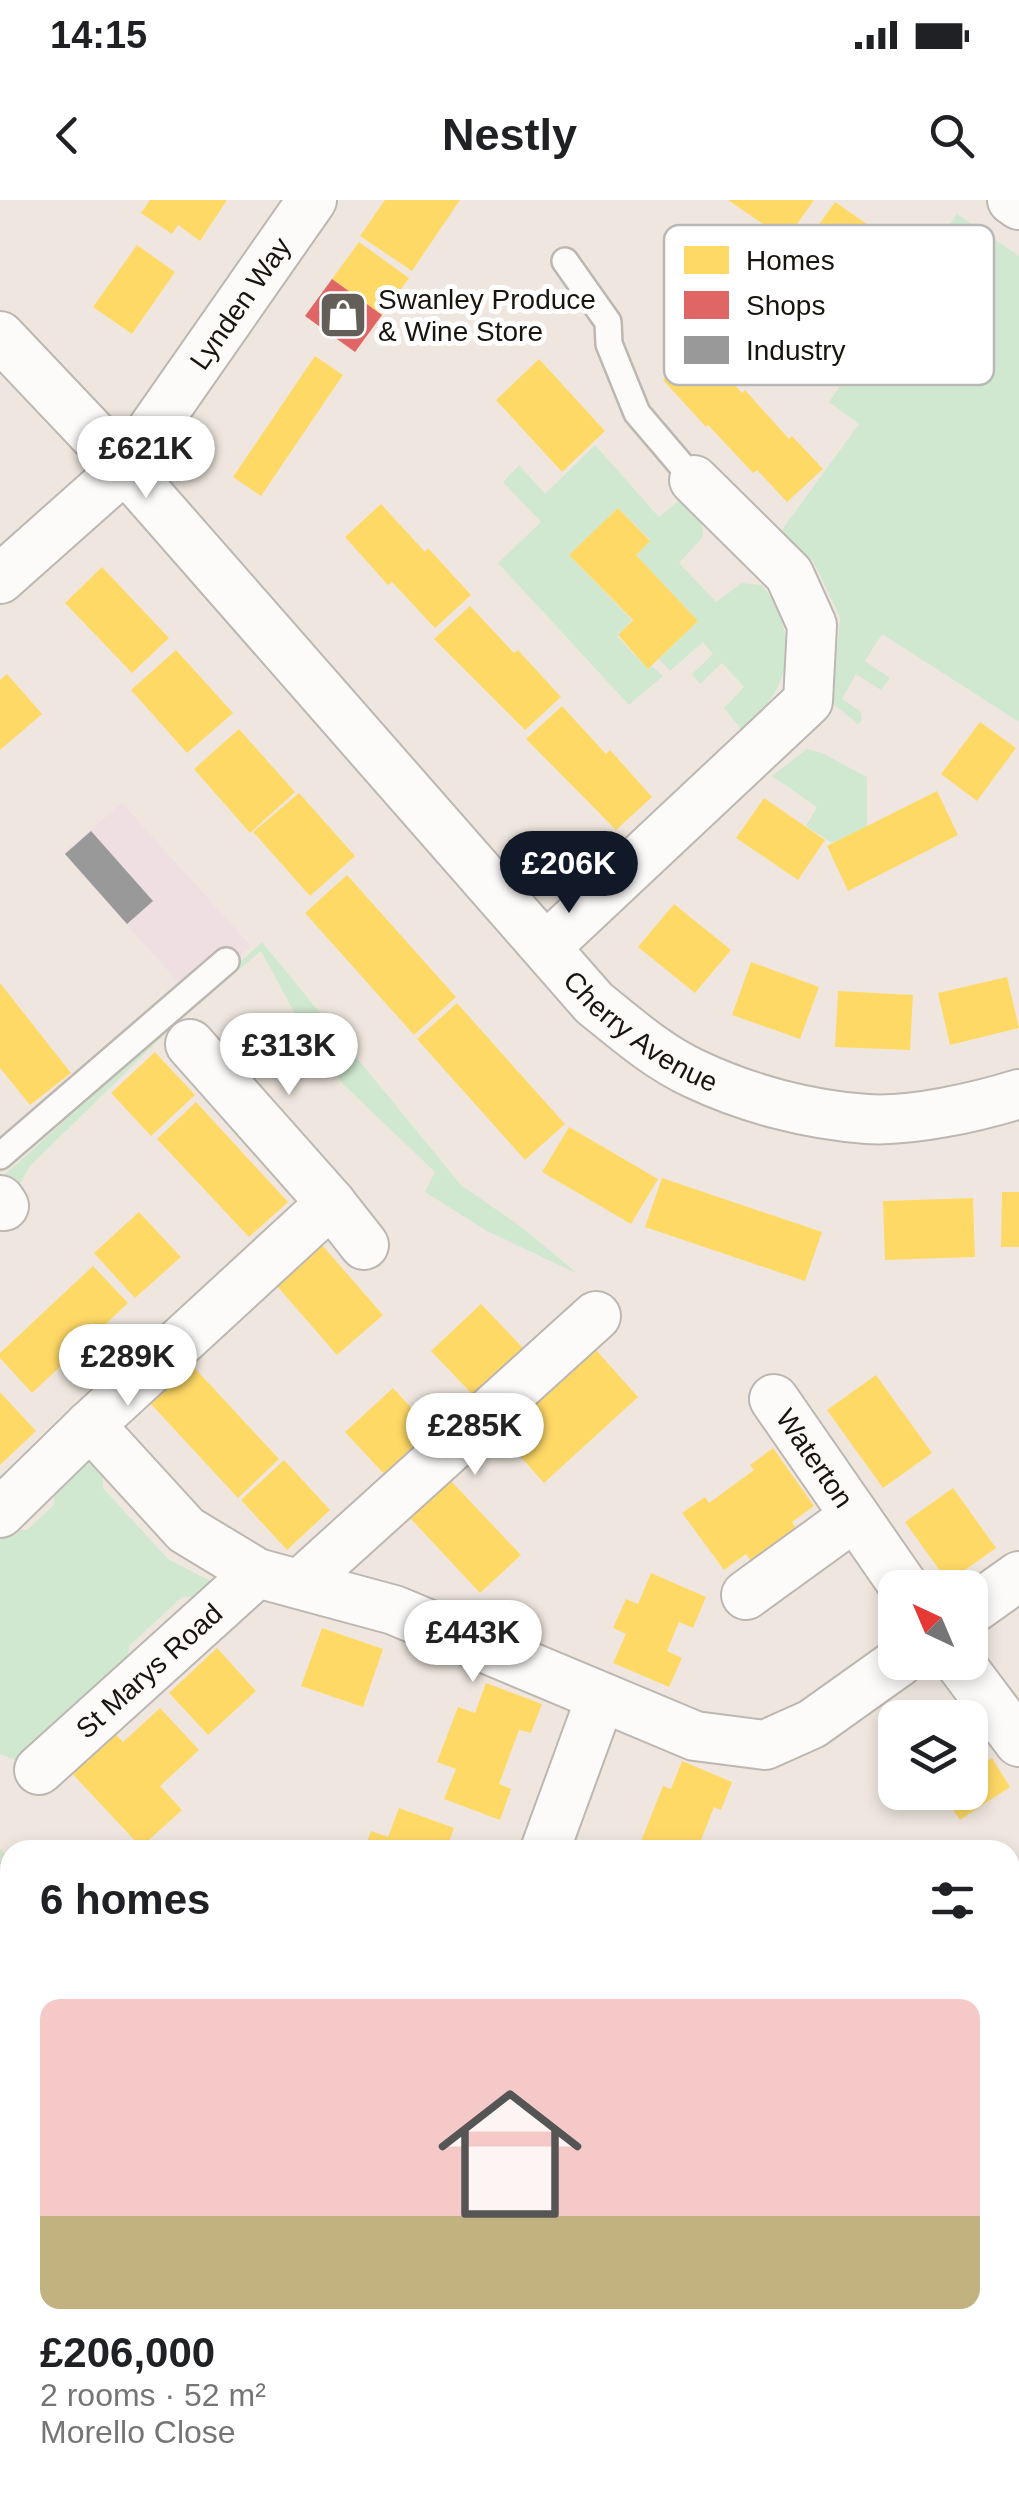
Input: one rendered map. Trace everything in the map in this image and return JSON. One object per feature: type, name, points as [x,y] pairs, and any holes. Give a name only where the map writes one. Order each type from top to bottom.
[{"type":"street","name":"Lynden Way","points":[[0,580],[125,468],[312,200]]},
{"type":"street","points":[[1012,200],[1019,205]]},
{"type":"street","name":"Cherry Avenue","points":[[0,336],[125,468],[594,1003],[637,1038],[694,1074],[783,1106],[869,1120],[972,1108],[1019,1094]]},
{"type":"street","points":[[546,948],[808,701],[812,626],[789,574],[694,480]]},
{"type":"street","points":[[190,1044],[364,1245]]},
{"type":"street","points":[[0,1512],[331,1204]]},
{"type":"street","name":"St Marys Road","points":[[39,1770],[596,1316]]},
{"type":"street","name":"Waterton","points":[[774,1400],[892,1570]]},
{"type":"street","points":[[90,1425],[186,1530],[279,1578],[394,1610],[695,1736],[765,1745],[812,1724],[878,1676]]},
{"type":"street","name":"Waterton","points":[[746,1594],[855,1516]]},
{"type":"street","points":[[988,1598],[1019,1576]]},
{"type":"street","points":[[972,1680],[1019,1742]]},
{"type":"street","points":[[549,1840],[601,1697]]},
{"type":"lane","points":[[565,261],[608,322],[609,344],[637,414],[694,480]]},
{"type":"lane","points":[[0,1156],[226,961]]},
{"type":"shaded area","points":[[122,803],[251,946],[193,999],[63,853]]},
{"type":"green space","points":[[957,214],[973,225],[950,225]]},
{"type":"green space","points":[[994,239],[1019,256],[1019,722],[882,634],[865,661],[890,678],[881,690],[856,674],[842,699],[861,712],[862,721],[858,724],[832,703],[840,617],[813,561],[781,531],[859,424],[829,402],[841,385],[994,385]]},
{"type":"green space","points":[[595,445],[659,517],[683,497],[702,518],[703,537],[679,563],[716,602],[742,583],[762,585],[771,598],[786,642],[784,672],[769,701],[741,729],[724,708],[744,687],[722,663],[700,684],[692,674],[713,654],[703,642],[670,671],[659,659],[698,621],[636,555],[650,540],[618,508],[569,555],[632,620],[617,636],[648,669],[652,666],[663,676],[629,705],[498,563],[541,522],[503,482],[519,465],[545,494]]},
{"type":"green space","points":[[807,749],[867,777],[867,827],[832,843],[806,826],[817,807],[772,776]]},
{"type":"green space","points":[[262,942],[461,1185],[520,1226],[578,1274],[487,1231],[425,1192],[435,1172],[343,1084],[314,1049],[261,951],[171,1028],[30,1166],[0,1219],[0,1179]]},
{"type":"green space","points":[[89,1459],[103,1465],[103,1488],[168,1559],[222,1587],[210,1598],[182,1597],[129,1646],[127,1668],[34,1753],[15,1760],[0,1754],[0,1529],[27,1530],[54,1505],[54,1480]]},
{"type":"building: Homes","points":[[150,200],[227,200],[200,241],[178,225],[172,234],[141,213]]},
{"type":"building: Homes","points":[[385,200],[460,200],[412,271],[360,236]]},
{"type":"building: Homes","points":[[728,200],[814,200],[796,225],[764,225]]},
{"type":"building: Homes","points":[[835,202],[868,225],[819,225]]},
{"type":"building: Homes","points":[[359,242],[409,278],[382,315],[332,279]]},
{"type":"building: Homes","points":[[137,245],[175,272],[132,334],[93,307]]},
{"type":"building: Homes","points":[[315,356],[343,375],[261,496],[233,477]]},
{"type":"building: Homes","points":[[539,359],[605,431],[562,472],[496,400]]},
{"type":"building: Homes","points":[[668,385],[735,385],[742,393],[745,390],[789,439],[792,436],[823,469],[787,502],[757,470],[753,473]]},
{"type":"building: Homes","points":[[381,504],[471,595],[435,628],[392,582],[388,585],[345,537]]},
{"type":"building: Homes","points":[[618,508],[650,541],[636,555],[698,621],[648,669],[618,635],[633,620],[569,555]]},
{"type":"building: Homes","points":[[102,567],[169,638],[132,673],[65,603]]},
{"type":"building: Homes","points":[[470,606],[561,697],[525,730],[434,639]]},
{"type":"building: Homes","points":[[176,650],[233,713],[187,753],[131,690]]},
{"type":"building: Homes","points":[[7,674],[42,714],[0,750],[0,680]]},
{"type":"building: Homes","points":[[562,706],[606,754],[610,750],[652,797],[616,830],[526,739]]},
{"type":"building: Homes","points":[[980,722],[1016,748],[977,801],[941,774]]},
{"type":"building: Homes","points":[[239,729],[295,792],[250,833],[194,769]]},
{"type":"building: Homes","points":[[937,791],[958,835],[848,891],[827,846]]},
{"type":"building: Homes","points":[[299,793],[355,856],[310,896],[253,832]]},
{"type":"building: Homes","points":[[764,798],[825,840],[798,880],[736,838]]},
{"type":"building: Homes","points":[[347,875],[456,997],[414,1035],[305,913]]},
{"type":"building: Homes","points":[[674,904],[731,950],[695,993],[638,947]]},
{"type":"building: Homes","points":[[751,962],[819,987],[800,1039],[732,1015]]},
{"type":"building: Homes","points":[[1007,977],[1019,1028],[950,1045],[938,993]]},
{"type":"building: Homes","points":[[0,983],[71,1073],[30,1105],[0,1068]]},
{"type":"building: Homes","points":[[838,991],[913,995],[910,1050],[835,1047]]},
{"type":"building: Homes","points":[[457,1003],[565,1124],[525,1160],[417,1039]]},
{"type":"building: Homes","points":[[155,1052],[195,1095],[151,1136],[111,1093]]},
{"type":"building: Homes","points":[[196,1102],[288,1202],[249,1237],[157,1139]]},
{"type":"building: Homes","points":[[569,1127],[658,1179],[631,1224],[542,1172]]},
{"type":"building: Homes","points":[[662,1178],[822,1232],[805,1281],[645,1227]]},
{"type":"building: Homes","points":[[1002,1192],[1019,1192],[1019,1247],[1001,1247]]},
{"type":"building: Homes","points":[[973,1198],[975,1257],[885,1260],[883,1201]]},
{"type":"building: Homes","points":[[139,1212],[181,1257],[135,1298],[94,1253]]},
{"type":"building: Homes","points":[[322,1245],[383,1315],[337,1355],[276,1285]]},
{"type":"building: Homes","points":[[93,1266],[128,1303],[32,1393],[0,1358],[0,1353]]},
{"type":"building: Homes","points":[[481,1304],[524,1349],[474,1396],[431,1351]]},
{"type":"building: Homes","points":[[596,1350],[638,1397],[544,1483],[502,1436]]},
{"type":"building: Homes","points":[[190,1363],[279,1459],[238,1498],[149,1402]]},
{"type":"building: Homes","points":[[876,1375],[932,1453],[883,1488],[827,1410]]},
{"type":"building: Homes","points":[[393,1388],[431,1429],[384,1474],[345,1432]]},
{"type":"building: Homes","points":[[0,1392],[36,1431],[0,1465]]},
{"type":"building: Homes","points":[[773,1448],[814,1506],[792,1522],[796,1528],[750,1560],[746,1554],[724,1570],[682,1513],[705,1497],[709,1503],[754,1470],[750,1465]]},
{"type":"building: Homes","points":[[284,1460],[330,1510],[287,1550],[241,1500]]},
{"type":"building: Homes","points":[[450,1480],[521,1555],[480,1593],[410,1518]]},
{"type":"building: Homes","points":[[953,1488],[996,1548],[965,1570],[939,1570],[905,1522]]},
{"type":"building: Homes","points":[[651,1573],[706,1597],[693,1628],[679,1622],[667,1651],[682,1658],[669,1687],[613,1663],[626,1634],[613,1628],[626,1599],[638,1604]]},
{"type":"building: Homes","points":[[322,1628],[383,1649],[363,1707],[301,1686]]},
{"type":"building: Homes","points":[[217,1648],[256,1691],[208,1735],[169,1693]]},
{"type":"building: Homes","points":[[486,1683],[542,1704],[531,1733],[519,1730],[499,1784],[511,1789],[500,1820],[444,1799],[456,1769],[437,1762],[458,1707],[475,1713]]},
{"type":"building: Homes","points":[[160,1708],[199,1750],[160,1786],[182,1810],[149,1840],[134,1840],[65,1766],[108,1726],[123,1742]]},
{"type":"building: Homes","points":[[992,1758],[1010,1787],[988,1802],[988,1760]]},
{"type":"building: Homes","points":[[682,1761],[732,1782],[721,1810],[714,1807],[701,1840],[642,1840],[663,1786],[671,1789]]},
{"type":"building: Homes","points":[[399,1808],[454,1828],[450,1840],[368,1840],[371,1831],[388,1837]]},
{"type":"building: Homes","points":[[953,1810],[975,1810],[960,1820]]},
{"type":"building: Shops","name":"Swanley Produce & Wine Store","points":[[332,279],[382,315],[355,352],[305,316]]},
{"type":"building: Industry","points":[[91,831],[153,901],[127,924],[65,854]]},
{"type":"place","name":"Swanley Produce & Wine Store","points":[[343,315]]}]
